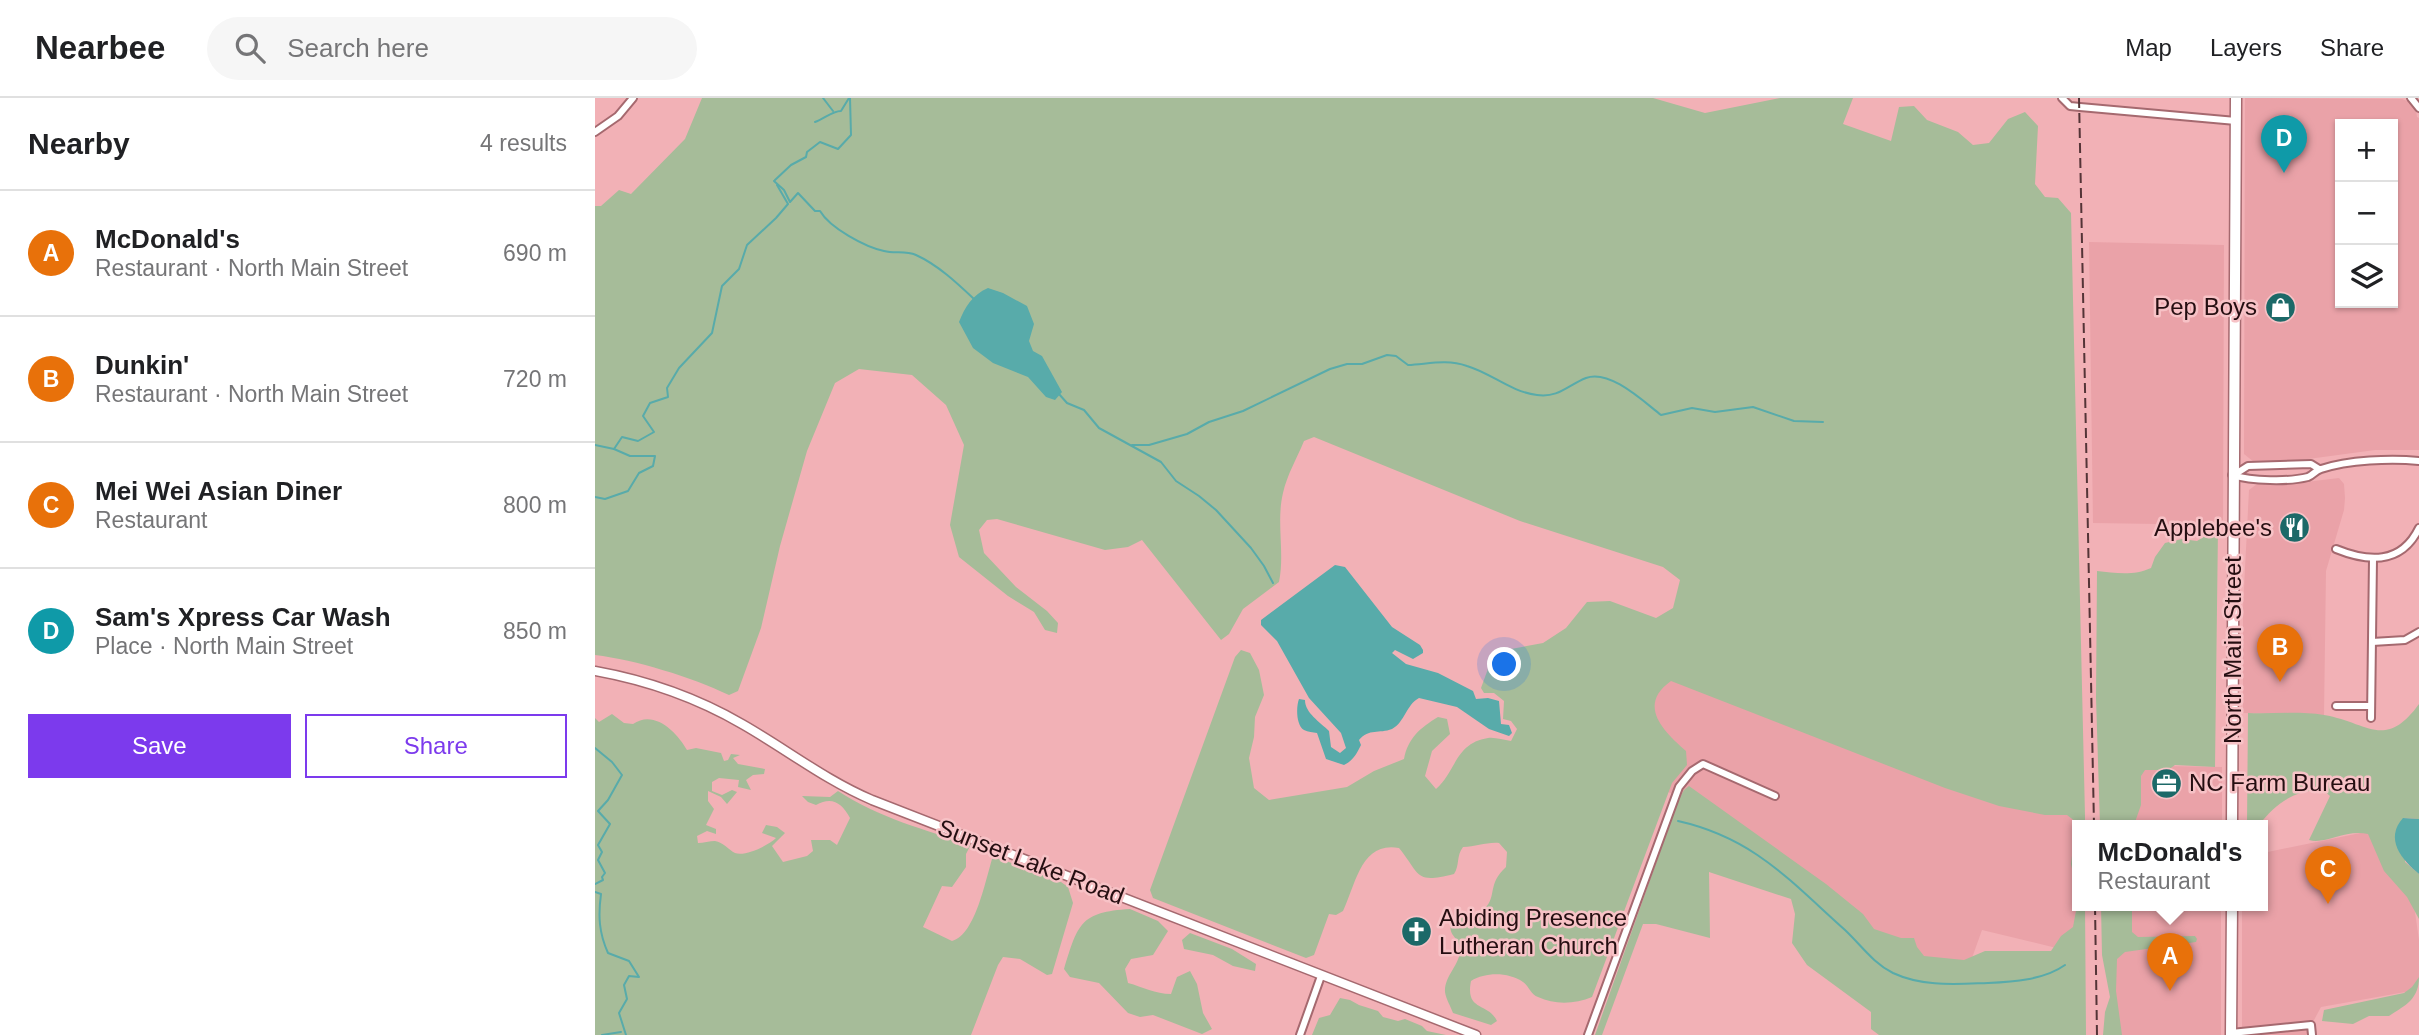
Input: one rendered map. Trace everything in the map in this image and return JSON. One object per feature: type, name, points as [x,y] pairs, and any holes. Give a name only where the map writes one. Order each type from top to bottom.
[{"type":"highway","name":"North Main Street","points":[[2232,820],[2236,98]]},
{"type":"highway","points":[[2231,1034],[2232,911]]},
{"type":"main road","name":"Sunset Lake Road","points":[[597,671],[663,690],[713,709],[818,773],[861,795],[1476,1035]]},
{"type":"street","points":[[595,132],[618,116],[633,98]]},
{"type":"street","points":[[2062,98],[2070,106],[2236,121]]},
{"type":"street","points":[[2411,98],[2419,108]]},
{"type":"street","points":[[2232,475],[2245,479],[2289,479],[2311,477],[2319,469],[2362,462],[2419,461]]},
{"type":"street","points":[[2232,475],[2248,466],[2311,464],[2319,469]]},
{"type":"street","points":[[2336,549],[2360,558],[2373,559],[2394,554],[2418,532]]},
{"type":"street","points":[[2371,718],[2373,559]]},
{"type":"street","points":[[2372,642],[2405,640],[2419,632]]},
{"type":"street","points":[[2336,706],[2371,706]]},
{"type":"street","points":[[1588,1035],[1679,787],[1692,771],[1703,764],[1775,796]]},
{"type":"street","points":[[1300,1035],[1321,976]]},
{"type":"street","points":[[2231,1034],[2311,1025],[2312,1035]]},
{"type":"shaded area","points":[[2245,98],[2402,99],[2410,102],[2419,118],[2419,450],[2375,450],[2286,462],[2254,462],[2244,454]]},
{"type":"shaded area","points":[[2089,242],[2224,245],[2223,525],[2093,523]]},
{"type":"shaded area","points":[[2339,478],[2344,484],[2345,498],[2326,571],[2324,715],[2243,713],[2243,608],[2249,490],[2257,484],[2289,484]]},
{"type":"shaded area","points":[[1639,657],[2078,815],[2078,820],[2072,820],[2072,911],[2077,911],[2081,954],[1982,930],[1967,972],[1885,957],[1685,800],[1664,790]]},
{"type":"shaded area","points":[[2111,765],[2222,767],[2222,820],[2111,820]]},
{"type":"shaded area","points":[[2370,831],[2411,884],[2419,940],[2419,979],[2411,991],[2321,1007],[2306,1035],[2242,1035],[2242,911],[2268,911],[2268,852]]},
{"type":"shaded area","points":[[2112,911],[2221,911],[2221,1035],[2113,1035]]},
{"type":"green space","points":[[702,98],[1653,98],[1705,113],[1780,98],[1853,98],[1843,124],[1891,141],[1899,107],[1914,106],[1927,120],[1958,132],[1973,145],[1989,143],[2008,119],[2025,112],[2038,126],[2035,184],[2045,197],[2058,198],[2071,213],[2085,820],[1999,806],[1945,788],[1671,681],[1661,690],[1655,708],[1662,726],[1686,751],[1687,765],[1672,783],[1592,997],[1572,1002],[1551,1001],[1536,996],[1517,979],[1490,975],[1471,981],[1471,998],[1497,1021],[1491,1025],[1453,1013],[1445,992],[1460,950],[1451,930],[1452,920],[1478,913],[1489,904],[1496,879],[1506,867],[1507,852],[1499,843],[1463,847],[1454,874],[1432,878],[1420,875],[1399,848],[1376,851],[1356,877],[1343,911],[1336,915],[1329,914],[1314,955],[1306,958],[1153,898],[1150,890],[1235,657],[1241,650],[1250,653],[1259,670],[1264,695],[1255,717],[1249,758],[1254,788],[1269,800],[1347,787],[1374,771],[1404,759],[1408,745],[1416,734],[1438,717],[1447,719],[1450,734],[1432,751],[1425,776],[1436,789],[1469,746],[1488,738],[1511,741],[1517,729],[1511,721],[1503,719],[1504,701],[1494,693],[1484,693],[1481,688],[1489,666],[1511,649],[1543,643],[1566,628],[1587,602],[1610,601],[1656,618],[1673,608],[1680,580],[1663,567],[1520,521],[1314,437],[1304,441],[1283,493],[1279,582],[1243,609],[1229,634],[1221,640],[1142,540],[1128,547],[1105,550],[997,519],[987,520],[979,530],[984,553],[1016,587],[1058,623],[1057,633],[1045,630],[1034,612],[1008,596],[959,557],[950,525],[964,445],[946,405],[912,375],[859,369],[835,383],[807,451],[780,546],[761,628],[738,691],[729,695],[663,670],[595,655],[595,206],[601,206],[619,190],[631,194],[685,139]]},
{"type":"green space","points":[[2218,528],[2215,767],[2175,765],[2168,770],[2145,770],[2141,776],[2141,805],[2136,820],[2100,820],[2096,698],[2097,571],[2145,571],[2151,568],[2165,543],[2182,539],[2197,541]]},
{"type":"green space","points":[[2419,704],[2419,819],[2404,818],[2405,862],[2419,874],[2419,919],[2407,897],[2384,871],[2368,834],[2309,840],[2330,796],[2323,790],[2303,792],[2287,799],[2264,820],[2247,820],[2248,713],[2324,715],[2375,730],[2396,727]]},
{"type":"green space","points":[[612,714],[624,723],[633,724],[649,719],[657,721],[671,730],[687,750],[696,748],[721,753],[724,761],[728,760],[731,754],[740,755],[733,758],[738,764],[765,769],[764,774],[753,775],[746,780],[751,790],[738,787],[739,780],[719,778],[712,782],[712,791],[722,795],[732,790],[737,792],[727,804],[721,797],[708,791],[708,801],[714,809],[706,825],[716,829],[716,834],[707,831],[697,836],[698,843],[715,841],[735,853],[751,852],[776,838],[762,833],[766,825],[777,827],[785,833],[772,846],[783,862],[807,856],[813,851],[811,840],[830,840],[837,845],[850,818],[847,813],[836,802],[827,801],[816,805],[802,796],[830,797],[838,791],[886,816],[971,844],[966,854],[966,867],[952,887],[942,886],[923,927],[952,941],[968,928],[974,917],[993,856],[1061,882],[1068,887],[1073,903],[1052,974],[1047,975],[1020,959],[1003,957],[971,1035],[595,1035],[595,718],[599,722]]},
{"type":"green space","points":[[1689,786],[1826,884],[1863,914],[1874,929],[1901,938],[1914,938],[1924,956],[1964,960],[1985,951],[2051,951],[2061,936],[2073,927],[2076,911],[2085,911],[2086,1035],[1879,1035],[1871,1029],[1871,1012],[1807,965],[1792,943],[1795,914],[1791,899],[1709,872],[1710,938],[1656,924],[1643,924],[1602,1035],[1595,1035],[1678,801]]},
{"type":"green space","points":[[1130,909],[1158,921],[1168,931],[1153,955],[1131,959],[1125,969],[1128,983],[1154,992],[1171,994],[1177,977],[1190,971],[1197,984],[1203,1013],[1212,1029],[1202,1034],[1153,1015],[1140,1017],[1128,1013],[1099,983],[1070,977],[1064,969],[1073,941],[1084,923],[1101,913]]},
{"type":"green space","points":[[2101,911],[2132,911],[2132,932],[2138,937],[2195,936],[2197,939],[2196,942],[2125,952],[2117,959],[2116,991],[2122,1035],[2103,1035],[2105,1012],[2110,997],[2102,955]]},
{"type":"green space","points":[[1190,933],[1232,949],[1256,964],[1255,971],[1233,966],[1213,955],[1184,949],[1182,940]]},
{"type":"green space","points":[[2419,977],[2414,996],[2389,1016],[2369,1016],[2353,1024],[2322,1021],[2324,1010],[2404,993]]},
{"type":"green space","points":[[1340,998],[1378,1011],[1383,1017],[1398,1021],[1405,1019],[1427,1031],[1446,1035],[1312,1035],[1319,1018],[1330,1015]]},
{"type":"water","points":[[988,288],[1027,306],[1034,324],[1029,341],[1033,351],[1042,356],[1062,392],[1055,400],[1046,397],[1028,377],[993,363],[973,348],[959,322],[970,302]]},
{"type":"water","points":[[1335,565],[1345,567],[1392,627],[1420,645],[1423,650],[1423,653],[1413,659],[1395,650],[1392,653],[1406,664],[1438,673],[1473,691],[1476,699],[1499,701],[1501,724],[1509,725],[1512,733],[1509,736],[1489,729],[1457,707],[1419,698],[1392,729],[1363,736],[1359,740],[1361,745],[1358,751],[1344,765],[1326,759],[1317,733],[1304,730],[1299,724],[1299,699],[1305,700],[1310,713],[1329,731],[1331,747],[1340,753],[1346,748],[1341,733],[1309,698],[1277,641],[1261,625],[1261,620]]},
{"type":"water","points":[[2403,818],[2419,819],[2419,874],[2397,849],[2395,834]]},
{"type":"waterway","points":[[823,98],[833,111]]},
{"type":"waterway","points":[[815,122],[841,111],[849,98]]},
{"type":"waterway","points":[[775,180],[791,165],[806,157],[807,152],[820,142],[838,149],[851,135],[850,98]]},
{"type":"waterway","points":[[774,181],[784,190],[790,202],[798,193],[815,211],[820,211],[832,224],[858,241],[876,249],[908,253],[924,259],[974,299]]},
{"type":"waterway","points":[[614,449],[622,437],[638,441],[654,432],[643,416],[650,403],[668,397],[667,388],[679,368],[712,333],[722,286],[739,269],[747,245],[788,204],[777,185]]},
{"type":"waterway","points":[[1132,445],[1149,445],[1187,434],[1209,422],[1243,411],[1330,369],[1347,364],[1362,364],[1387,355],[1396,356],[1408,365],[1445,362],[1459,364],[1476,369],[1518,390],[1537,395],[1557,393],[1586,378],[1605,378],[1626,388],[1661,415],[1692,408],[1715,412],[1753,407],[1794,421],[1823,422]]},
{"type":"waterway","points":[[1059,394],[1067,403],[1084,410],[1099,428],[1161,462],[1176,481],[1216,510],[1251,548],[1273,583]]},
{"type":"waterway","points":[[595,445],[630,456],[655,456],[653,466],[639,473],[628,491],[605,499],[595,497]]},
{"type":"waterway","points":[[595,748],[612,762],[622,775],[608,800],[598,811],[610,824],[598,845],[602,852],[598,860],[605,873],[603,880],[595,884]]},
{"type":"waterway","points":[[1678,821],[1728,838],[1750,850],[1788,878],[1879,964],[1893,973],[1916,981],[1964,984],[2028,979],[2065,965]]},
{"type":"waterway","points":[[595,892],[601,894],[600,924],[608,953],[629,961],[639,977],[629,976],[624,985],[627,999],[619,1013],[626,1035]]},
{"type":"waterway","points":[[602,1035],[621,1032]]},
{"type":"railway","points":[[2079,98],[2094,820]]},
{"type":"railway","points":[[2095,911],[2097,1035]]},
{"type":"place","name":"Sam's Xpress Car Wash","points":[[2284,173]]},
{"type":"place","name":"Pep Boys","points":[[2280,307]]},
{"type":"place","name":"Applebee's","points":[[2295,528]]},
{"type":"place","name":"Dunkin'","points":[[2280,682]]},
{"type":"place","name":"NC Farm Bureau","points":[[2166,783]]},
{"type":"place","name":"Mei Wei Asian Diner","points":[[2328,904]]},
{"type":"place","name":"Abiding Presence Lutheran Church","points":[[1416,932]]},
{"type":"place","name":"McDonald's","points":[[2170,991]]}]
